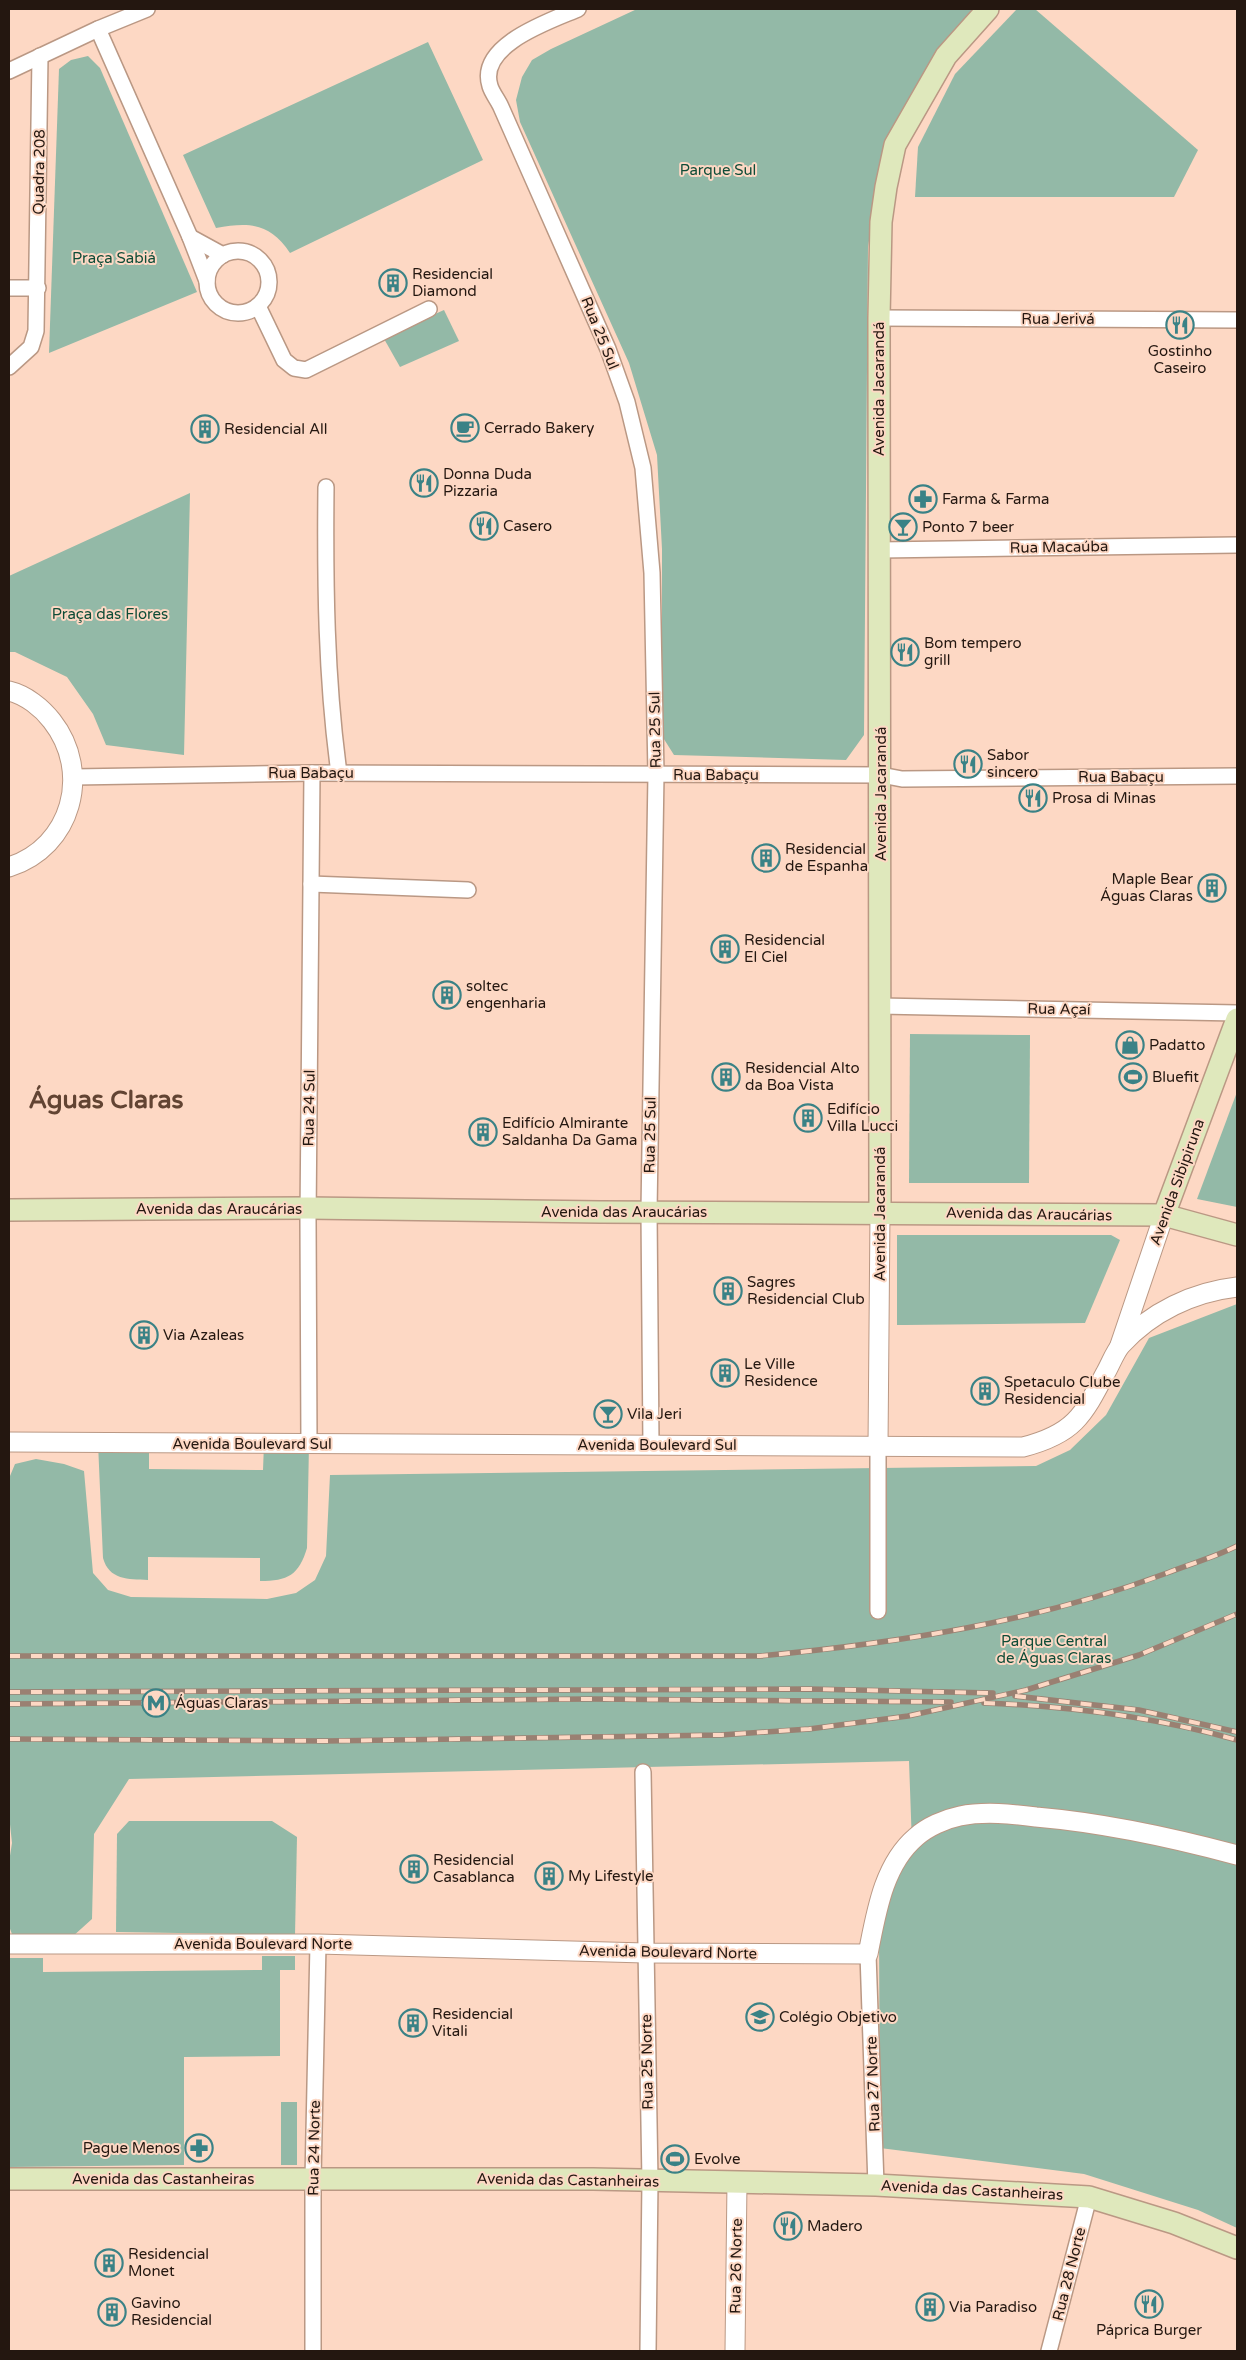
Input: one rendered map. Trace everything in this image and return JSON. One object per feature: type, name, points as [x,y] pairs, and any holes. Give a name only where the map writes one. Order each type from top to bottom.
[{"type":"main road","name":"Avenida Jacarandá","points":[[880,1212],[879,318],[881,222],[895,145],[946,56],[988,9]]},
{"type":"main road","name":"Avenida Sibipiruna","points":[[1164,1215],[1237,1019]]},
{"type":"main road","name":"Avenida das Araucárias","points":[[9,1210],[308,1208],[1164,1215],[1237,1235]]},
{"type":"main road","name":"Avenida das Castanheiras","points":[[9,2179],[313,2178],[876,2185],[1089,2197],[1174,2223],[1237,2248]]},
{"type":"street","name":"Rua 25 Sul","points":[[578,9],[511,41],[500,49],[492,64],[489,76],[490,86],[608,349],[627,402],[643,468],[652,573],[656,774],[649,1211],[652,1445]]},
{"type":"street","points":[[9,71],[141,10]]},
{"type":"street","points":[[98,29],[190,237],[213,301],[220,308],[239,314],[249,312],[265,299],[269,289],[269,279],[261,261],[252,254],[242,252],[222,255],[209,271],[207,281]]},
{"type":"street","name":"Quadra 208","points":[[9,367],[32,347],[36,331],[40,56]]},
{"type":"street","points":[[190,237],[222,255]]},
{"type":"street","points":[[9,288],[38,288]]},
{"type":"street","points":[[258,306],[284,360],[294,368],[306,370],[429,309]]},
{"type":"street","name":"Rua Jerivá","points":[[879,318],[1237,320]]},
{"type":"street","points":[[326,487],[324,592],[327,662],[339,773]]},
{"type":"street","name":"Rua Macaúba","points":[[880,550],[1237,545]]},
{"type":"street","points":[[9,691],[16,693],[43,710],[63,735],[74,777],[72,795],[63,822],[46,846],[22,863],[9,867]]},
{"type":"street","name":"Rua Babaçu","points":[[74,777],[312,773],[881,775],[902,779],[1237,776]]},
{"type":"street","name":"Rua 24 Sul","points":[[309,1444],[308,1208],[312,773]]},
{"type":"street","points":[[311,884],[468,890]]},
{"type":"street","name":"Rua Açaí","points":[[880,1006],[1237,1013]]},
{"type":"street","name":"Avenida Jacarandá","points":[[878,1611],[880,1212]]},
{"type":"street","name":"Avenida Sibipiruna","points":[[1120,1346],[1164,1215]]},
{"type":"street","name":"Avenida Boulevard Sul","points":[[9,1442],[1023,1447],[1048,1440],[1071,1427],[1087,1408],[1120,1346],[1152,1316],[1186,1299],[1223,1288],[1237,1287]]},
{"type":"street","name":"Rua 25 Norte","points":[[642,1772],[650,2181],[648,2351]]},
{"type":"street","points":[[868,1954],[880,1899],[894,1865],[915,1837],[934,1825],[960,1816],[1000,1813],[1084,1821],[1151,1832],[1237,1855]]},
{"type":"street","name":"Avenida Boulevard Norte","points":[[9,1944],[318,1944],[645,1953],[868,1954]]},
{"type":"street","name":"Rua 24 Norte","points":[[313,2351],[313,2178],[318,1944]]},
{"type":"street","name":"Rua 27 Norte","points":[[868,1954],[876,2185]]},
{"type":"street","name":"Rua 26 Norte","points":[[735,2351],[737,2182]]},
{"type":"street","name":"Rua 28 Norte","points":[[1049,2351],[1089,2197]]},
{"type":"green space","name":"Parque Sul","points":[[637,9],[980,9],[883,153],[868,247],[864,735],[846,760],[674,755],[662,736],[662,549],[657,455],[629,363],[520,122],[516,100],[522,77],[532,60],[551,49]]},
{"type":"green space","points":[[1017,9],[1035,9],[1198,150],[1174,197],[915,197],[918,147],[955,74]]},
{"type":"green space","points":[[428,42],[483,160],[290,253],[267,230],[249,225],[216,228],[183,155]]},
{"type":"green space","name":"Praça Sabiá","points":[[88,56],[100,68],[197,292],[49,353],[59,69],[71,60]]},
{"type":"green space","points":[[444,310],[459,341],[400,367],[383,337]]},
{"type":"green space","name":"Praça das Flores","points":[[190,493],[184,755],[106,745],[93,714],[67,677],[15,652],[9,652],[9,576]]},
{"type":"green space","points":[[910,1034],[1030,1035],[1029,1183],[909,1183]]},
{"type":"green space","points":[[1237,1092],[1237,1207],[1197,1199]]},
{"type":"green space","points":[[897,1235],[1111,1235],[1120,1240],[1085,1323],[897,1325]]},
{"type":"green space","name":"Parque Central de Águas Claras","points":[[1237,1304],[1237,2228],[1198,2210],[1084,2174],[880,2148],[879,1926],[892,1884],[912,1845],[909,1761],[129,1779],[94,1834],[92,1919],[72,1937],[13,1937],[9,1926],[9,1862],[12,1843],[9,1815],[10,1476],[15,1464],[36,1459],[64,1464],[84,1471],[93,1573],[108,1590],[131,1597],[267,1599],[296,1593],[315,1580],[326,1556],[330,1475],[1036,1466],[1070,1450],[1106,1415],[1149,1338]]},
{"type":"green space","points":[[98,1443],[149,1443],[149,1469],[263,1470],[264,1444],[309,1444],[307,1548],[300,1565],[291,1575],[270,1581],[260,1581],[260,1558],[148,1557],[148,1580],[120,1577],[110,1571],[103,1558]]},
{"type":"green space","points":[[129,1821],[272,1821],[297,1837],[295,1935],[116,1932],[117,1834]]},
{"type":"green space","points":[[262,1956],[295,1956],[295,1970],[280,1970],[280,2056],[184,2057],[184,2165],[9,2167],[9,1958],[43,1958],[43,1972],[262,1970]]},
{"type":"green space","points":[[281,2102],[297,2102],[297,2165],[281,2165]]},
{"type":"railway","points":[[9,1656],[760,1656],[915,1637],[1017,1617],[1068,1605],[1118,1590],[1237,1546]]},
{"type":"railway","points":[[9,1739],[326,1741],[721,1735],[809,1729],[908,1716],[1026,1690],[1139,1655],[1237,1614]]},
{"type":"railway","points":[[9,1692],[809,1689],[993,1693]]},
{"type":"railway","points":[[1015,1696],[1139,1710],[1237,1732]]},
{"type":"railway","points":[[9,1704],[590,1699],[951,1702]]},
{"type":"railway","points":[[984,1703],[1112,1714],[1175,1725],[1237,1740]]},
{"type":"place","name":"Residencial Diamond","points":[[393,283]]},
{"type":"place","name":"Gostinho Caseiro","points":[[1180,325]]},
{"type":"place","name":"Cerrado Bakery","points":[[465,428]]},
{"type":"place","name":"Residencial All","points":[[205,429]]},
{"type":"place","name":"Donna Duda Pizzaria","points":[[424,483]]},
{"type":"place","name":"Farma & Farma","points":[[923,499]]},
{"type":"place","name":"Casero","points":[[484,526]]},
{"type":"place","name":"Ponto 7 beer","points":[[903,527]]},
{"type":"place","name":"Bom tempero grill","points":[[905,652]]},
{"type":"place","name":"Sabor sincero","points":[[968,764]]},
{"type":"place","name":"Prosa di Minas","points":[[1033,798]]},
{"type":"place","name":"Residencial de Espanha","points":[[766,858]]},
{"type":"place","name":"Maple Bear Águas Claras","points":[[1212,888]]},
{"type":"place","name":"Residencial El Ciel","points":[[725,949]]},
{"type":"place","name":"soltec engenharia","points":[[447,995]]},
{"type":"place","name":"Padatto","points":[[1130,1045]]},
{"type":"place","name":"Residencial Alto da Boa Vista","points":[[726,1077]]},
{"type":"place","name":"Bluefit","points":[[1133,1077]]},
{"type":"place","name":"Edifício Villa Lucci","points":[[808,1118]]},
{"type":"place","name":"Edifício Almirante Saldanha Da Gama","points":[[483,1132]]},
{"type":"place","name":"Sagres Residencial Club","points":[[728,1291]]},
{"type":"place","name":"Via Azaleas","points":[[144,1335]]},
{"type":"place","name":"Le Ville Residence","points":[[725,1373]]},
{"type":"place","name":"Spetaculo Clube Residencial","points":[[985,1391]]},
{"type":"place","name":"Vila Jeri","points":[[608,1414]]},
{"type":"place","name":"Águas Claras","points":[[156,1703]]},
{"type":"place","name":"Residencial Casablanca","points":[[414,1869]]},
{"type":"place","name":"My Lifestyle","points":[[549,1876]]},
{"type":"place","name":"Colégio Objetivo","points":[[760,2017]]},
{"type":"place","name":"Residencial Vitali","points":[[413,2023]]},
{"type":"place","name":"Pague Menos","points":[[199,2148]]},
{"type":"place","name":"Evolve","points":[[675,2159]]},
{"type":"place","name":"Madero","points":[[788,2226]]},
{"type":"place","name":"Residencial Monet","points":[[109,2263]]},
{"type":"place","name":"Páprica Burger","points":[[1149,2304]]},
{"type":"place","name":"Via Paradiso","points":[[930,2307]]},
{"type":"place","name":"Gavino Residencial","points":[[112,2312]]},
{"type":"district","name":"Águas Claras","points":[[106,1100]]}]
